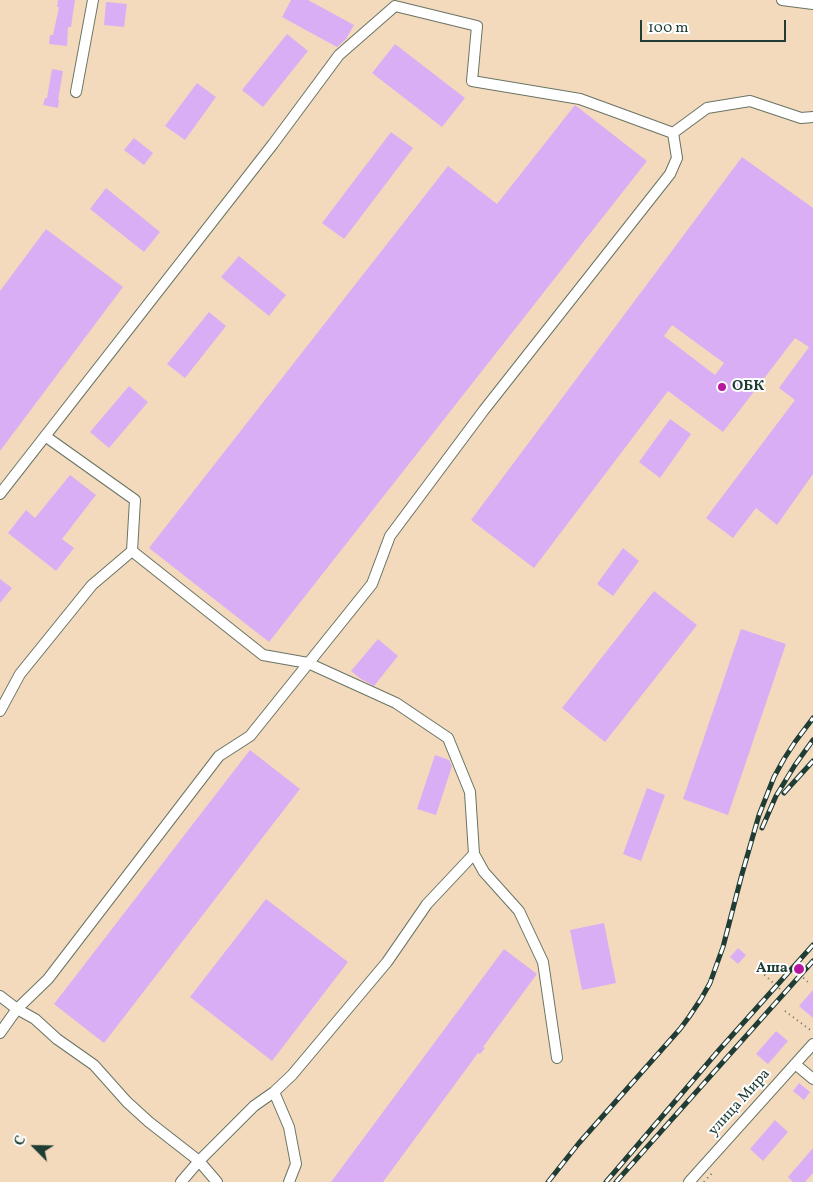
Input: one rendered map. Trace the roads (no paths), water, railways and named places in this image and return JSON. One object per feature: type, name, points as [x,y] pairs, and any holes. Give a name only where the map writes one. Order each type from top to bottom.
[{"type":"street","points":[[76,92],[93,0]]},
{"type":"street","points":[[782,0],[813,4]]},
{"type":"street","points":[[0,494],[273,144],[339,55],[395,6],[477,26],[472,81],[580,99],[673,133]]},
{"type":"street","points":[[673,133],[708,108],[750,101],[801,118],[813,117]]},
{"type":"street","points":[[0,1033],[17,1008],[48,979],[219,756],[250,736],[372,584],[390,536],[484,410],[670,174],[678,158],[673,133]]},
{"type":"street","points":[[0,711],[20,674],[92,585],[132,551],[134,500],[45,436]]},
{"type":"street","points":[[132,551],[263,655],[308,662],[396,703],[448,738],[470,792],[474,854],[484,872],[519,911],[543,962],[557,1058]]},
{"type":"street","points":[[181,1182],[199,1161],[254,1106],[274,1092],[292,1075],[386,962],[427,904],[474,854]]},
{"type":"street","points":[[0,996],[35,1019],[57,1039],[94,1064],[137,1112],[199,1161],[217,1182]]},
{"type":"street","name":"улица Мира","points":[[689,1182],[813,1044]]},
{"type":"street","points":[[795,1064],[813,1079]]},
{"type":"street","points":[[274,1092],[289,1127],[296,1164],[289,1182]]},
{"type":"railway","points":[[548,1182],[579,1143],[680,1029],[701,999],[710,983],[723,947],[759,815],[774,777],[795,742],[813,718]]},
{"type":"railway","points":[[762,828],[776,796],[813,740]]},
{"type":"railway","points":[[784,793],[813,761]]},
{"type":"railway","points":[[606,1182],[719,1050],[813,945]]},
{"type":"railway","points":[[616,1182],[813,961]]},
{"type":"place","name":"ОБК","points":[[722,387]]},
{"type":"place","name":"Аша","points":[[799,969]]}]
